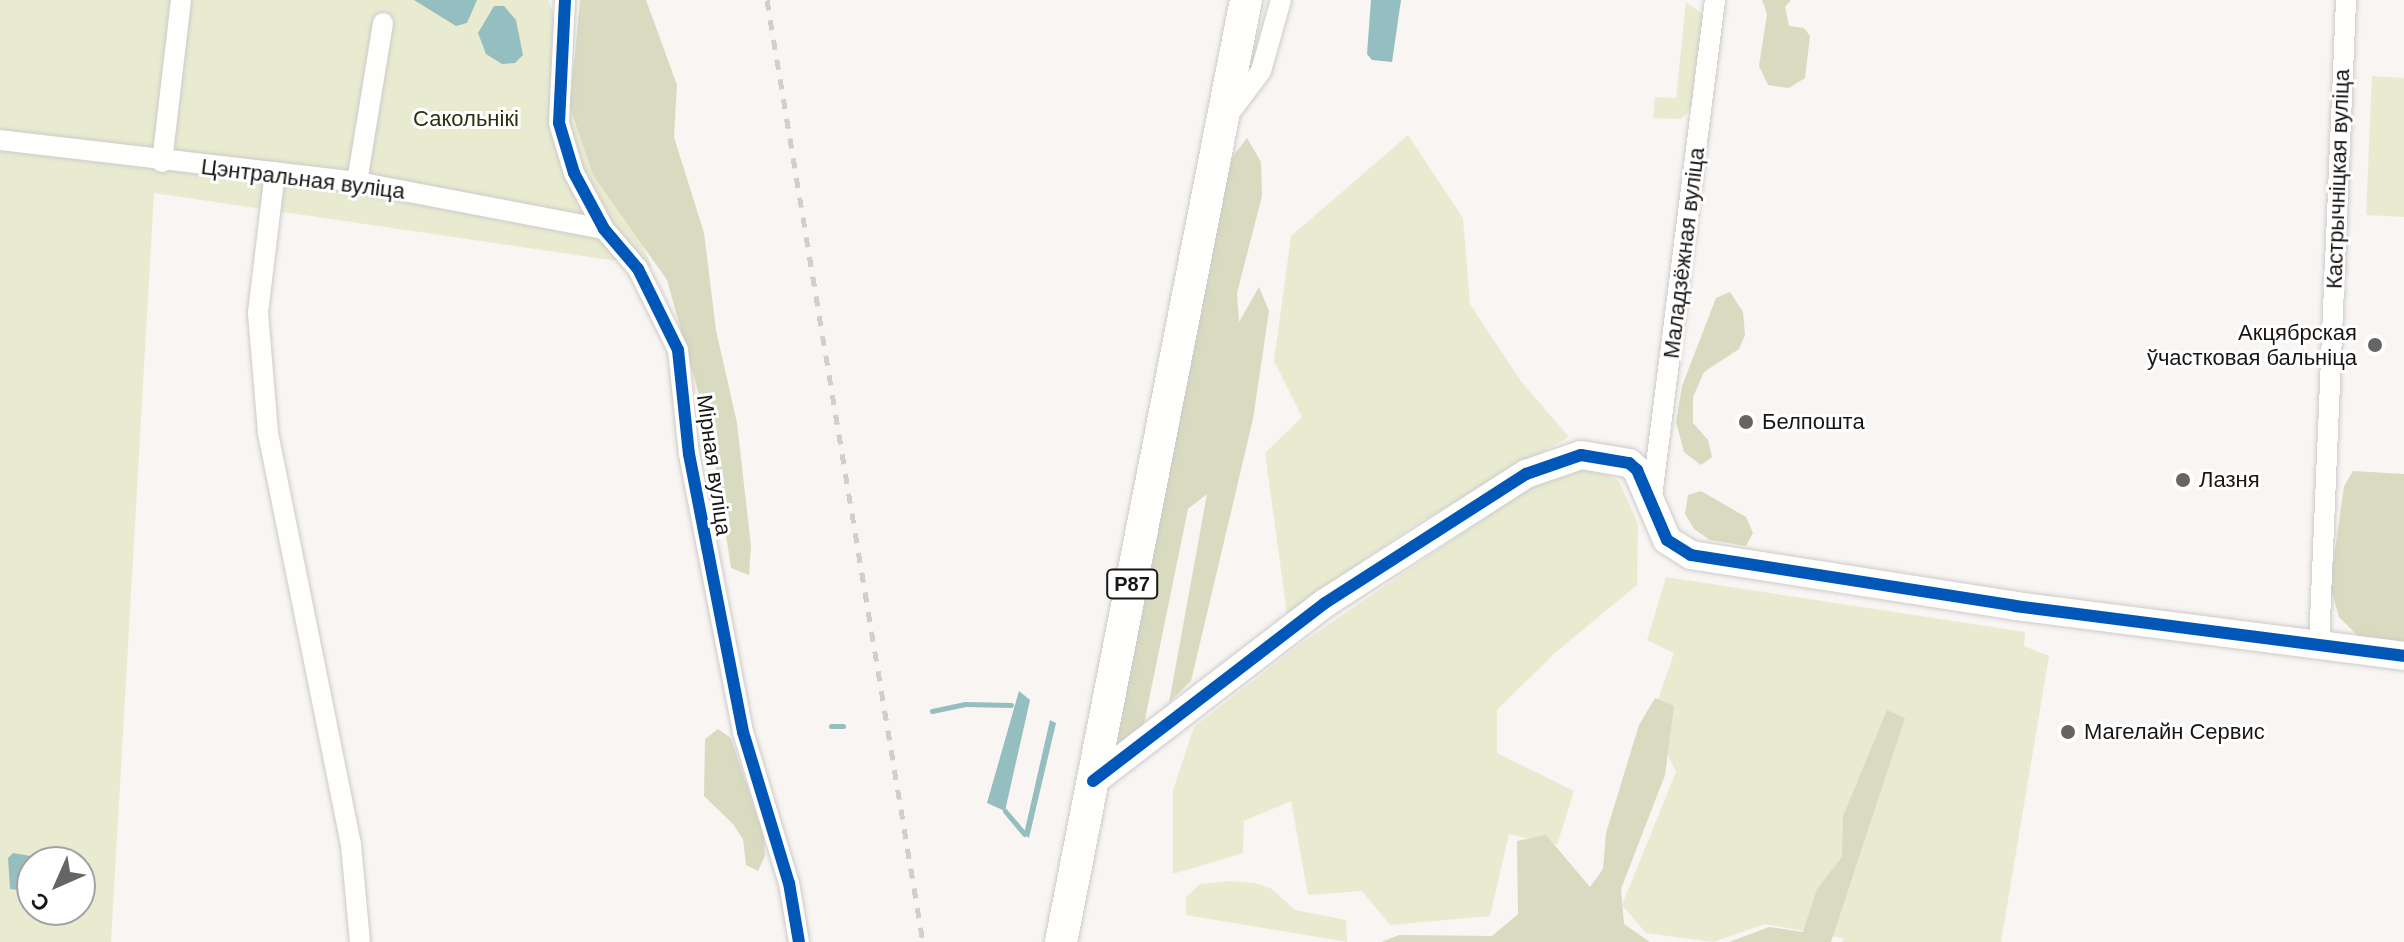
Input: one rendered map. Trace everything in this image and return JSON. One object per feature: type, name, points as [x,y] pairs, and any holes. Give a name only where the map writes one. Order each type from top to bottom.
[{"type":"main road","name":"Р87","points":[[1061,942],[1246,0]]},
{"type":"street","points":[[162,162],[181,0]]},
{"type":"street","points":[[1224,122],[1261,71],[1281,0]]},
{"type":"street","name":"Маладзёжная вуліца","points":[[1651,505],[1715,0]]},
{"type":"street","name":"Кастрычніцкая вуліца","points":[[2319,645],[2346,0]]},
{"type":"street","name":"Мірная вуліца","points":[[564,7],[559,123],[574,173],[604,229],[638,269],[678,350],[689,454],[740,717],[789,883],[799,942]]},
{"type":"street","points":[[357,182],[383,23]]},
{"type":"street","name":"Цэнтральная вуліца","points":[[0,140],[162,162],[357,182],[604,229]]},
{"type":"street","points":[[275,172],[258,313],[268,433],[351,845],[360,942]]},
{"type":"street","points":[[1629,463],[1660,444]]},
{"type":"street","points":[[1093,781],[1325,603],[1526,474],[1581,455],[1629,463],[1644,481],[1667,540],[1691,555],[2404,656]]},
{"type":"green space","name":"Сакольнікі","points":[[0,0],[548,0],[651,266],[154,193],[111,942],[0,942]]},
{"type":"green space","points":[[580,0],[646,0],[677,85],[674,137],[704,233],[716,330],[737,423],[751,546],[749,575],[731,568],[712,442],[667,280],[593,175],[570,107]]},
{"type":"green space","points":[[1762,0],[1791,0],[1785,7],[1789,26],[1804,28],[1810,36],[1805,78],[1789,88],[1768,85],[1759,66],[1767,14]]},
{"type":"green space","points":[[1686,2],[1704,15],[1693,106],[1681,119],[1653,118],[1655,97],[1676,98]]},
{"type":"green space","points":[[2372,76],[2404,78],[2404,217],[2366,215]]},
{"type":"green space","points":[[1408,135],[1463,218],[1470,304],[1520,380],[1569,437],[1413,526],[1287,614],[1265,453],[1302,417],[1274,361],[1291,236]]},
{"type":"green space","points":[[1247,138],[1261,162],[1262,196],[1237,293],[1239,322],[1259,287],[1269,311],[1253,419],[1191,681],[1169,703],[1207,494],[1188,509],[1144,724],[1106,752],[1230,160]]},
{"type":"green space","points":[[1730,292],[1743,312],[1745,335],[1739,349],[1704,372],[1693,397],[1693,423],[1708,440],[1712,457],[1701,465],[1684,452],[1676,422],[1682,386],[1716,298]]},
{"type":"green space","points":[[1589,467],[1619,481],[1638,524],[1637,585],[1556,652],[1497,710],[1497,753],[1574,791],[1557,845],[1509,834],[1490,916],[1390,925],[1362,891],[1308,895],[1291,801],[1244,821],[1243,853],[1173,874],[1173,790],[1194,727],[1300,644],[1533,485]]},
{"type":"green space","points":[[2353,471],[2404,474],[2404,646],[2362,640],[2339,617],[2330,586],[2344,486]]},
{"type":"green space","points":[[1701,491],[1746,517],[1753,533],[1746,546],[1710,540],[1694,529],[1685,514],[1688,495]]},
{"type":"green space","points":[[1666,577],[2025,632],[2024,646],[2049,656],[2001,942],[1842,942],[1843,938],[1765,924],[1713,942],[1646,933],[1622,905],[1676,772],[1651,720],[1674,653],[1647,640]]},
{"type":"green space","points":[[1655,698],[1674,706],[1665,775],[1621,889],[1624,924],[1650,942],[1381,942],[1399,935],[1492,936],[1518,914],[1517,841],[1546,835],[1590,887],[1603,869],[1606,833],[1639,725]]},
{"type":"green space","points":[[1887,710],[1905,718],[1831,942],[1729,942],[1769,927],[1803,932],[1817,889],[1842,857],[1843,816]]},
{"type":"green space","points":[[718,729],[731,738],[764,836],[765,856],[758,871],[746,865],[743,839],[733,824],[704,796],[705,739]]},
{"type":"green space","points":[[1228,881],[1256,883],[1272,889],[1295,910],[1346,920],[1347,942],[1186,915],[1186,897],[1200,884]]},
{"type":"water","points":[[414,0],[477,0],[467,23],[456,26]]},
{"type":"water","points":[[1371,0],[1401,0],[1392,62],[1372,60],[1367,54]]},
{"type":"water","points":[[494,6],[504,6],[516,20],[523,55],[515,63],[502,64],[486,54],[478,33]]},
{"type":"water","points":[[1019,691],[1030,700],[1005,811],[987,803]]},
{"type":"water","points":[[1050,720],[1056,723],[1029,838],[1024,834]]},
{"type":"water","points":[[16,854],[16,890],[10,889],[8,858]]},
{"type":"waterway","points":[[932,711],[965,704],[1011,705]]},
{"type":"waterway","points":[[831,726],[843,726]]},
{"type":"waterway","points":[[1005,811],[1024,834]]},
{"type":"railway","points":[[767,0],[923,942]]},
{"type":"cycle path","points":[[565,0],[559,123],[574,173],[604,229],[638,269],[678,350],[689,454],[743,732],[789,883],[799,942]]},
{"type":"cycle path","points":[[1093,781],[1325,603],[1526,474],[1581,455],[1629,463],[1637,470],[1667,540],[1691,555],[2015,606],[2404,656]]},
{"type":"place","name":"Акцябрская ўчастковая бальніца","points":[[2375,345]]},
{"type":"place","name":"Белпошта","points":[[1746,422]]},
{"type":"place","name":"Лазня","points":[[2183,480]]},
{"type":"place","name":"Магелайн Сервис","points":[[2068,732]]}]
